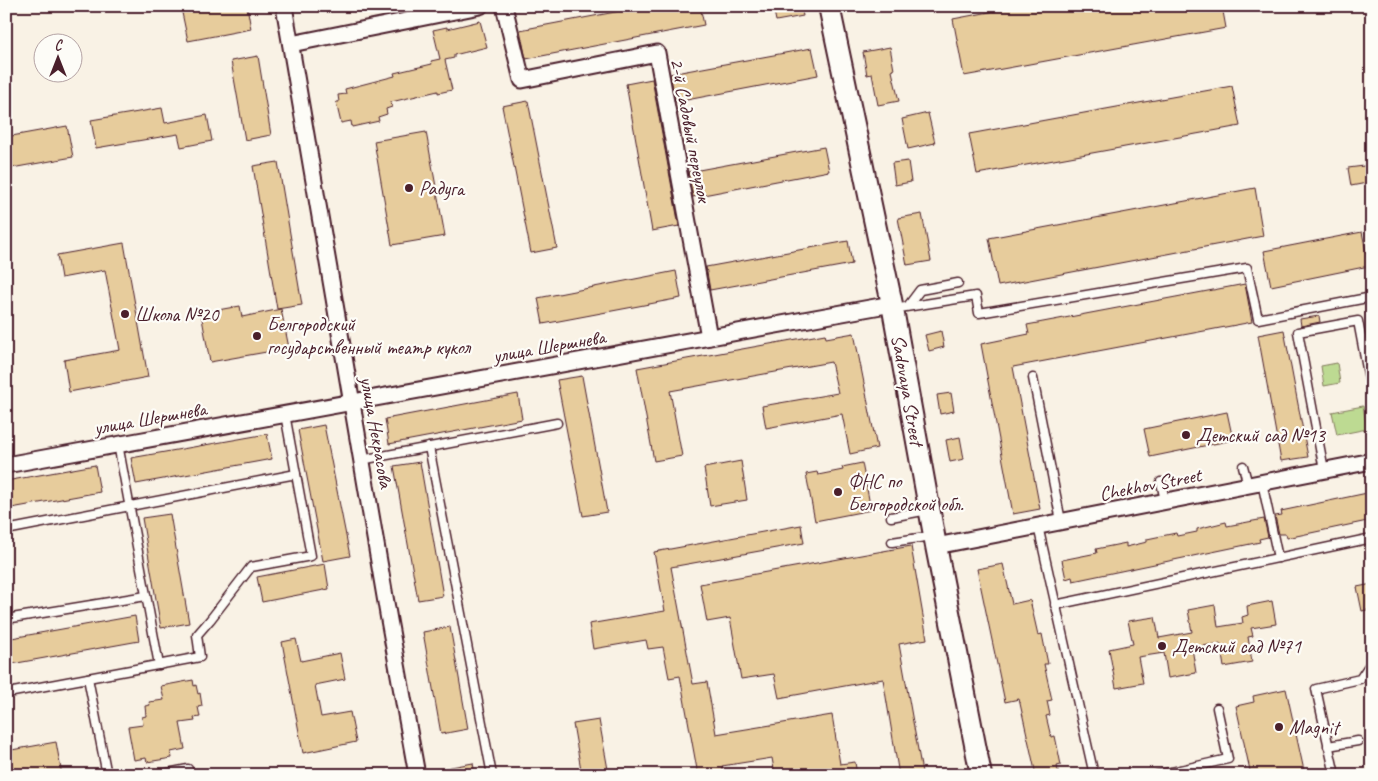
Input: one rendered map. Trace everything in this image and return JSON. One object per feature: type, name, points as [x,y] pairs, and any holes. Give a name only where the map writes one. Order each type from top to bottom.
[{"type":"main road","name":"Sadovaya Street","points":[[829,6],[898,306],[935,541],[980,775]]},
{"type":"street","name":"улица Некрасова","points":[[284,6],[417,775]]},
{"type":"street","points":[[291,44],[480,6]]},
{"type":"street","name":"2-й Садовый переулок","points":[[504,6],[522,80],[657,52],[709,337]]},
{"type":"street","name":"улица Шершнева","points":[[6,465],[709,337],[898,306]]},
{"type":"street","name":"Chekhov Street","points":[[935,541],[1061,522],[1372,461]]},
{"type":"lane","points":[[898,306],[976,296],[979,313],[1247,268],[1258,319],[1372,297]]},
{"type":"lane","points":[[898,306],[920,290],[958,283]]},
{"type":"lane","points":[[1324,470],[1298,332],[1358,321],[1372,395]]},
{"type":"lane","points":[[1033,378],[1061,522]]},
{"type":"lane","points":[[8,694],[200,657],[198,635],[251,567],[311,556],[285,414]]},
{"type":"lane","points":[[362,460],[557,423]]},
{"type":"lane","points":[[118,444],[159,665]]},
{"type":"lane","points":[[429,447],[492,775]]},
{"type":"lane","points":[[1243,466],[1255,484],[1278,558]]},
{"type":"lane","points":[[6,530],[296,474]]},
{"type":"lane","points":[[1161,482],[1165,501]]},
{"type":"lane","points":[[890,516],[930,510]]},
{"type":"lane","points":[[1038,526],[1094,775]]},
{"type":"lane","points":[[1055,605],[1372,538]]},
{"type":"lane","points":[[892,542],[935,541]]},
{"type":"lane","points":[[6,619],[146,596]]},
{"type":"lane","points":[[1334,775],[1316,689],[1360,679],[1372,661]]},
{"type":"lane","points":[[88,678],[107,775]]},
{"type":"lane","points":[[1157,775],[1181,772],[1228,759],[1217,708]]},
{"type":"lane","points":[[1328,746],[1358,741]]},
{"type":"lane","points":[[158,775],[188,769]]},
{"type":"green space","points":[[1337,363],[1340,383],[1324,386],[1321,366]]},
{"type":"green space","points":[[1363,406],[1367,429],[1337,435],[1332,412]]},
{"type":"building","points":[[188,6],[247,6],[251,29],[188,41],[181,8]]},
{"type":"building","points":[[647,6],[700,6],[704,25],[526,59],[520,30]]},
{"type":"building","points":[[773,6],[801,6],[803,16],[776,21]]},
{"type":"building","points":[[1021,6],[1222,6],[1226,28],[964,76],[953,19]]},
{"type":"building","points":[[480,21],[487,47],[454,55],[454,58],[445,60],[452,90],[438,93],[438,91],[391,102],[392,107],[386,109],[387,114],[378,117],[379,121],[352,127],[351,121],[341,123],[336,102],[339,102],[338,95],[346,94],[345,89],[395,76],[394,73],[432,64],[431,61],[440,59],[433,30],[447,27],[447,29]]},
{"type":"building","points":[[890,47],[894,70],[892,71],[899,101],[878,105],[872,74],[867,75],[863,52]]},
{"type":"building","points":[[812,48],[818,75],[676,102],[670,74]]},
{"type":"building","points":[[258,56],[271,135],[245,140],[231,61]]},
{"type":"building","points":[[652,79],[679,226],[652,231],[626,84]]},
{"type":"building","points":[[1232,86],[1240,126],[977,174],[969,134]]},
{"type":"building","points":[[528,101],[557,248],[531,253],[502,106]]},
{"type":"building","points":[[162,108],[165,123],[207,115],[212,141],[181,147],[178,134],[96,148],[91,120]]},
{"type":"building","points":[[928,113],[935,143],[908,149],[902,119]]},
{"type":"building","points":[[67,126],[73,157],[6,169],[6,137]]},
{"type":"building","name":"Радуга","points":[[426,132],[445,236],[392,245],[374,141]]},
{"type":"building","points":[[824,147],[829,171],[693,197],[688,172]]},
{"type":"building","points":[[908,161],[911,182],[895,185],[892,163]]},
{"type":"building","points":[[278,162],[302,305],[277,309],[253,166]]},
{"type":"building","points":[[1372,165],[1372,182],[1351,186],[1348,168]]},
{"type":"building","points":[[1255,188],[1263,236],[998,286],[989,238]]},
{"type":"building","points":[[922,214],[931,261],[907,265],[898,218]]},
{"type":"building","points":[[1362,232],[1369,266],[1271,286],[1264,251]]},
{"type":"building","points":[[848,241],[852,264],[710,290],[706,267]]},
{"type":"building","name":"Школа №20","points":[[124,243],[148,377],[69,392],[64,360],[120,350],[105,270],[61,278],[57,255]]},
{"type":"building","points":[[676,271],[681,298],[543,324],[538,298]]},
{"type":"building","points":[[1245,284],[1252,322],[1013,367],[1040,509],[1013,514],[981,344],[1029,334],[1027,325]]},
{"type":"building","points":[[240,306],[242,317],[281,309],[289,348],[210,362],[201,313]]},
{"type":"building","points":[[1319,316],[1320,322],[1301,326],[1300,319]]},
{"type":"building","points":[[1284,330],[1308,457],[1281,461],[1258,335]]},
{"type":"building","points":[[941,331],[944,347],[929,351],[925,335]]},
{"type":"building","points":[[854,333],[877,448],[850,454],[842,414],[766,428],[762,406],[838,393],[831,362],[670,391],[682,456],[654,461],[637,368],[825,334],[826,338]]},
{"type":"building","points":[[582,376],[607,512],[583,516],[557,380]]},
{"type":"building","points":[[951,393],[954,411],[940,414],[937,395]]},
{"type":"building","points":[[518,394],[522,419],[389,444],[385,419]]},
{"type":"building","points":[[1227,412],[1233,440],[1150,457],[1144,429]]},
{"type":"building","points":[[324,425],[350,556],[323,561],[298,430]]},
{"type":"building","points":[[267,434],[272,459],[136,484],[131,458]]},
{"type":"building","points":[[960,437],[964,459],[950,462],[946,440]]},
{"type":"building","points":[[741,461],[747,500],[710,506],[704,468]]},
{"type":"building","points":[[420,462],[443,596],[418,600],[394,466]]},
{"type":"building","name":"ФНС по Белгородской обл.","points":[[862,463],[871,510],[815,521],[806,474],[817,472],[818,475],[843,470],[842,467]]},
{"type":"building","points":[[95,465],[100,492],[6,509],[6,481]]},
{"type":"building","points":[[1372,492],[1372,520],[1287,538],[1286,534],[1279,534],[1275,516],[1282,515],[1281,511]]},
{"type":"building","points":[[170,514],[189,623],[161,628],[142,518]]},
{"type":"building","points":[[1264,519],[1268,537],[1259,539],[1260,542],[1073,581],[1072,577],[1066,579],[1062,560],[1097,553],[1096,549],[1126,543],[1126,547],[1147,542],[1147,539],[1176,533],[1177,536],[1197,532],[1197,529],[1226,522],[1227,526]]},
{"type":"building","points":[[801,525],[804,543],[671,567],[693,684],[707,682],[716,734],[832,715],[840,764],[855,762],[857,775],[775,775],[772,758],[722,766],[724,775],[698,775],[680,676],[669,678],[663,647],[648,649],[646,640],[593,649],[589,624],[665,611],[654,552]]},
{"type":"building","points":[[911,546],[927,639],[899,644],[922,772],[899,775],[883,679],[779,698],[774,674],[741,679],[730,618],[707,622],[700,584]]},
{"type":"building","points":[[325,564],[329,589],[262,602],[257,577]]},
{"type":"building","points":[[1003,564],[1012,604],[1030,600],[1038,635],[1042,634],[1048,664],[1044,664],[1052,700],[1047,701],[1050,715],[1046,716],[1051,737],[1055,736],[1061,765],[1057,766],[1059,775],[1036,775],[1019,699],[1005,702],[977,569]]},
{"type":"building","points":[[1372,584],[1372,609],[1362,611],[1357,587]]},
{"type":"building","name":"Детский сад №71","points":[[1272,601],[1276,624],[1251,628],[1253,636],[1248,637],[1252,662],[1224,667],[1220,643],[1192,648],[1196,673],[1168,678],[1164,653],[1138,657],[1143,683],[1116,688],[1109,649],[1133,644],[1128,621],[1155,617],[1159,638],[1192,632],[1188,610],[1215,605],[1218,627],[1243,623],[1242,617],[1248,615],[1247,606]]},
{"type":"building","points":[[135,616],[139,641],[6,665],[6,639]]},
{"type":"building","points":[[450,627],[468,729],[441,734],[423,632]]},
{"type":"building","points":[[296,639],[301,661],[340,653],[345,679],[315,685],[321,717],[350,712],[356,742],[303,753],[282,642]]},
{"type":"building","points":[[193,680],[198,694],[200,693],[202,706],[198,707],[200,717],[194,718],[195,721],[180,723],[185,749],[171,752],[172,758],[147,762],[146,758],[134,760],[128,727],[143,725],[142,717],[146,716],[145,706],[150,705],[149,702],[164,700],[161,686]]},
{"type":"building","name":"Magnit","points":[[1286,689],[1305,775],[1251,775],[1236,706],[1254,702],[1253,696]]},
{"type":"building","points":[[599,720],[609,775],[582,775],[573,724]]},
{"type":"building","points":[[56,742],[62,775],[6,775],[6,751]]},
{"type":"building","points":[[473,763],[475,775],[440,775],[440,769]]},
{"type":"place","name":"Радуга","points":[[409,188]]},
{"type":"place","name":"Школа №20","points":[[125,314]]},
{"type":"place","name":"Белгородский государственный театр кукол","points":[[257,336]]},
{"type":"place","name":"Детский сад №13","points":[[1186,435]]},
{"type":"place","name":"ФНС по Белгородской обл.","points":[[838,492]]},
{"type":"place","name":"Детский сад №71","points":[[1162,646]]},
{"type":"place","name":"Magnit","points":[[1279,727]]}]
